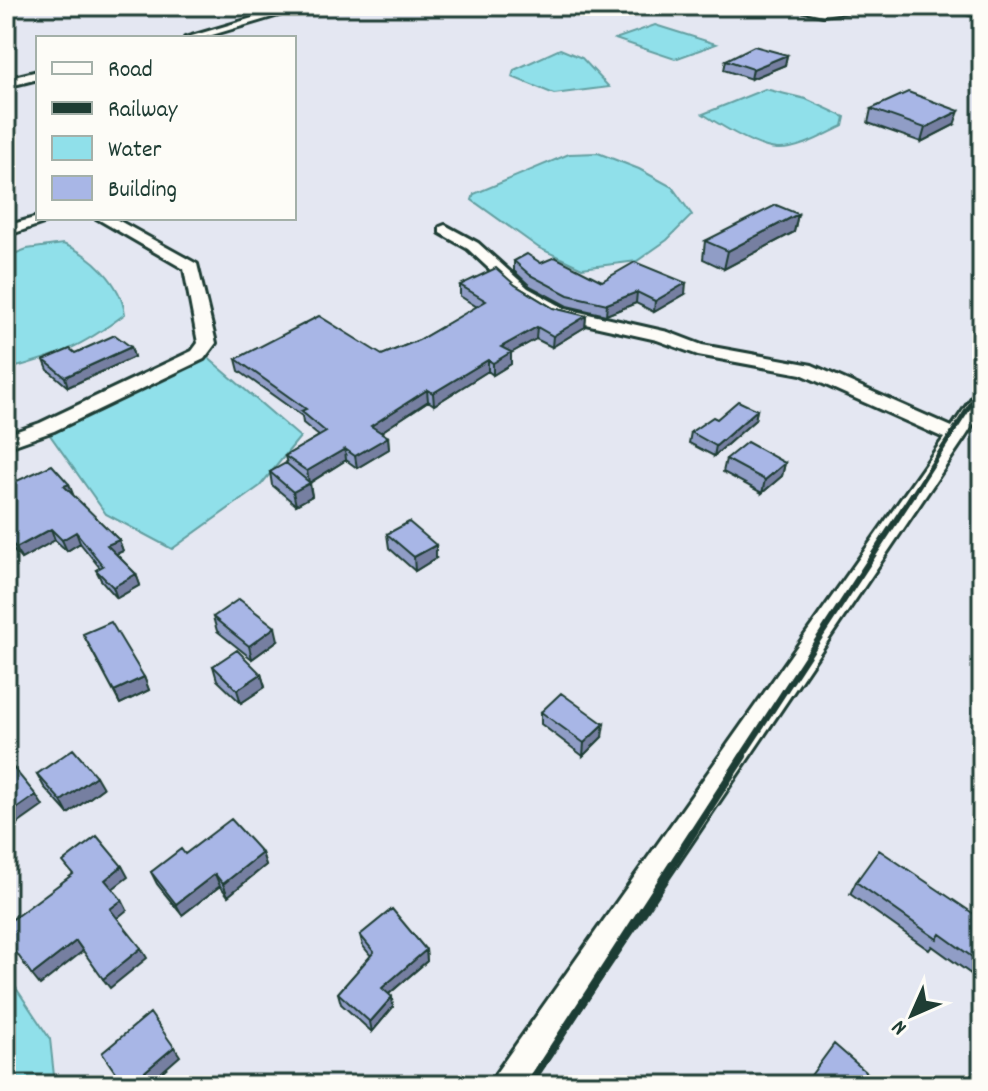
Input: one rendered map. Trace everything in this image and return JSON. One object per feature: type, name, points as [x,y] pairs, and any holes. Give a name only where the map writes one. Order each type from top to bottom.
[{"type":"street","points":[[197,36],[304,6]]},
{"type":"street","points":[[650,6],[660,9],[670,6]]},
{"type":"street","points":[[788,6],[823,12],[880,6]]},
{"type":"street","points":[[952,6],[982,14]]},
{"type":"street","points":[[6,83],[36,76]]},
{"type":"street","points":[[6,231],[44,220]]},
{"type":"street","points":[[6,442],[47,427],[198,355],[207,343],[191,267],[107,220]]},
{"type":"street","points":[[445,230],[473,246],[522,291],[560,313],[662,336],[698,350],[806,369],[956,436]]},
{"type":"street","points":[[508,1085],[982,397]]},
{"type":"water","points":[[655,25],[716,44],[675,59],[615,39]]},
{"type":"water","points":[[560,49],[582,58],[609,87],[554,94],[512,77],[514,70]]},
{"type":"water","points":[[765,89],[806,99],[845,117],[843,126],[803,145],[777,149],[749,140],[703,114]]},
{"type":"water","points":[[598,153],[639,169],[672,187],[692,215],[667,240],[637,261],[582,268],[539,248],[472,200],[474,194],[569,154]]},
{"type":"water","points":[[63,244],[84,255],[103,271],[118,291],[125,314],[69,349],[6,370],[6,257],[27,249]]},
{"type":"water","points":[[206,356],[300,437],[260,486],[172,549],[106,514],[50,435]]},
{"type":"water","points":[[6,973],[50,1039],[55,1085],[6,1085]]},
{"type":"building","points":[[754,46],[787,55],[753,69],[726,60]]},
{"type":"building","points":[[908,92],[959,111],[925,128],[871,109]]},
{"type":"building","points":[[776,205],[798,214],[728,251],[705,241]]},
{"type":"building","points":[[527,254],[541,263],[555,257],[602,281],[635,262],[686,283],[655,301],[637,292],[607,304],[568,295],[530,275],[514,261]]},
{"type":"building","points":[[496,268],[515,285],[553,308],[586,316],[553,336],[537,327],[501,347],[511,352],[493,363],[488,360],[433,393],[427,390],[371,426],[388,437],[355,456],[345,449],[307,471],[285,456],[326,432],[301,411],[306,409],[236,359],[319,316],[382,355],[419,340],[486,301],[460,285]]},
{"type":"building","points":[[115,335],[131,347],[65,377],[44,360],[70,349],[75,353]]},
{"type":"building","points":[[738,401],[757,410],[716,446],[691,432],[713,417],[717,419]]},
{"type":"building","points":[[747,442],[785,463],[765,480],[726,459]]},
{"type":"building","points":[[286,463],[310,483],[293,492],[270,472]]},
{"type":"building","points":[[52,465],[69,484],[64,486],[119,540],[107,545],[136,574],[113,587],[96,570],[103,566],[76,532],[62,540],[51,529],[16,548],[6,537],[6,473],[11,471],[17,481]]},
{"type":"building","points":[[409,522],[436,545],[414,557],[387,534]]},
{"type":"building","points":[[239,599],[275,627],[249,646],[213,617]]},
{"type":"building","points":[[111,622],[144,677],[114,691],[83,634]]},
{"type":"building","points":[[237,650],[261,674],[237,690],[213,666]]},
{"type":"building","points":[[561,693],[604,724],[584,743],[541,712]]},
{"type":"building","points":[[73,749],[96,776],[61,801],[37,774]]},
{"type":"building","points":[[6,759],[36,795],[6,816]]},
{"type":"building","points":[[231,819],[262,853],[223,884],[215,874],[176,904],[151,872],[181,849],[185,854]]},
{"type":"building","points":[[97,836],[122,866],[105,880],[122,900],[110,909],[141,948],[103,979],[76,941],[32,975],[6,938],[6,924],[73,874],[63,862]]},
{"type":"building","points":[[879,850],[980,918],[982,916],[982,964],[940,934],[937,939],[856,882]]},
{"type":"building","points":[[392,909],[426,950],[382,988],[392,997],[370,1022],[338,993],[374,952],[360,935]]},
{"type":"building","points":[[150,1013],[174,1047],[129,1085],[124,1085],[102,1053]]},
{"type":"building","points":[[834,1044],[881,1085],[804,1085]]},
{"type":"railway","points":[[912,496],[982,387]]},
{"type":"railway","points":[[741,758],[913,494]]},
{"type":"railway","points":[[529,1085],[743,756]]}]
